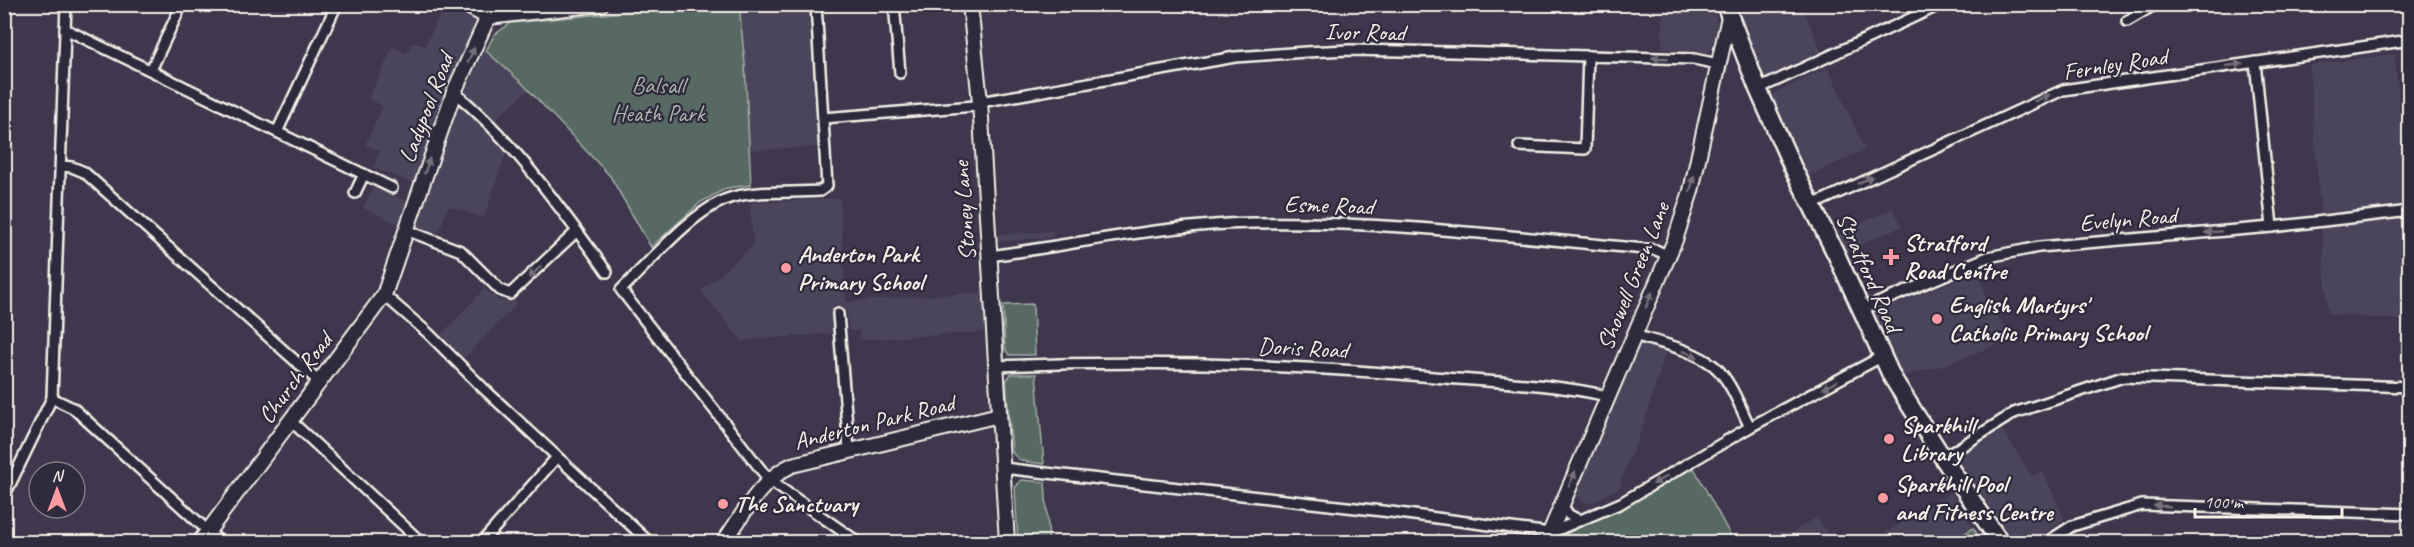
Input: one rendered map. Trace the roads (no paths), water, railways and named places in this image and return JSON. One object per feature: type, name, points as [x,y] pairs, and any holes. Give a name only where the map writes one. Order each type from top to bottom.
[{"type":"highway","name":"Stratford Road","points":[[1727,11],[1758,89],[1881,357],[1899,392],[2000,543]]},
{"type":"street","points":[[4,497],[52,398],[66,4]]},
{"type":"street","points":[[151,70],[182,4]]},
{"type":"street","points":[[277,132],[338,4]]},
{"type":"street","points":[[464,4],[491,11],[601,4]]},
{"type":"street","points":[[816,4],[828,182],[824,190],[740,195],[729,198],[690,223],[621,290],[769,480],[858,543]]},
{"type":"street","points":[[894,4],[900,73]]},
{"type":"street","name":"Stoney Lane","points":[[970,4],[980,102],[1006,543]]},
{"type":"street","points":[[1758,89],[1942,4]]},
{"type":"street","points":[[2127,21],[2156,4]]},
{"type":"street","name":"Ladypool Road","points":[[406,230],[454,92],[491,11]]},
{"type":"street","name":"Showell Green Lane","points":[[1548,538],[1668,255],[1691,191],[1727,11]]},
{"type":"street","points":[[65,29],[392,188]]},
{"type":"street","name":"Fernley Road","points":[[1812,205],[2063,90],[2409,40]]},
{"type":"street","name":"Ivor Road","points":[[823,118],[975,106],[980,102],[1262,54],[1349,50],[1694,59],[1718,64]]},
{"type":"street","points":[[1519,146],[1585,149],[1588,56]]},
{"type":"street","points":[[2254,62],[2272,226]]},
{"type":"street","points":[[454,92],[491,124],[513,148],[607,272]]},
{"type":"street","points":[[61,166],[72,167],[84,172],[319,382]]},
{"type":"street","points":[[355,193],[364,174]]},
{"type":"street","name":"Evelyn Road","points":[[1861,310],[1988,256],[2038,247],[2409,211]]},
{"type":"street","name":"Esme Road","points":[[990,256],[1191,227],[1250,223],[1398,227],[1656,250],[1668,255]]},
{"type":"street","points":[[406,230],[461,251],[500,290],[510,294],[577,231]]},
{"type":"street","name":"Church Road","points":[[204,537],[384,296],[406,230]]},
{"type":"street","points":[[384,296],[428,333],[649,543]]},
{"type":"street","points":[[838,314],[849,450]]},
{"type":"street","points":[[1634,335],[1693,355],[1714,367],[1728,384],[1750,427]]},
{"type":"street","points":[[1003,468],[1380,511],[1548,538],[1580,520],[1621,503],[1750,427],[1881,357]]},
{"type":"street","name":"Doris Road","points":[[995,366],[1280,365],[1587,391],[1607,396]]},
{"type":"street","points":[[1943,458],[2014,413],[2123,376],[2409,387]]},
{"type":"street","points":[[52,398],[73,408],[204,537],[220,543]]},
{"type":"street","name":"Anderton Park Road","points":[[724,543],[769,480],[779,471],[792,465],[849,450],[999,415]]},
{"type":"street","points":[[291,421],[421,543]]},
{"type":"street","points":[[482,543],[556,457]]},
{"type":"street","points":[[1562,505],[1569,515],[1580,520]]},
{"type":"street","points":[[2047,543],[2072,525],[2142,505],[2409,514]]},
{"type":"place","name":"Stratford Road Centre","points":[[1891,257]]},
{"type":"place","name":"Anderton Park Primary School","points":[[786,268]]},
{"type":"place","name":"English Martyrs' Catholic Primary School","points":[[1937,319]]},
{"type":"place","name":"Sparkhill Library","points":[[1889,439]]},
{"type":"place","name":"Sparkhill Pool and Fitness Centre","points":[[1883,498]]},
{"type":"place","name":"The Sanctuary","points":[[723,504]]},
{"type":"park label","name":"Balsall Heath Park","points":[[658,99]]}]
